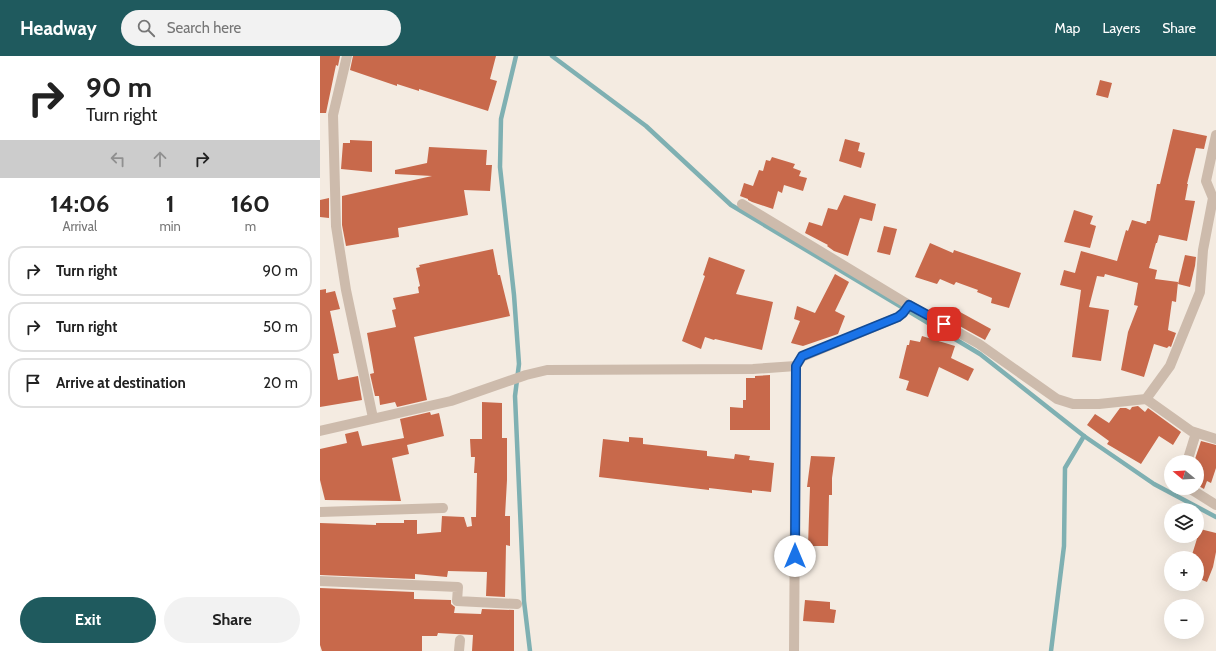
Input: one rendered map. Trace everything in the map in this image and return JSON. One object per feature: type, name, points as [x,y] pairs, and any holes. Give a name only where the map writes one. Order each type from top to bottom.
[{"type":"street","points":[[348,56],[333,115],[336,226],[346,290],[373,418]]},
{"type":"street","points":[[1146,399],[1170,366],[1200,292],[1203,250],[1213,198],[1206,182],[1216,135]]},
{"type":"street","points":[[742,204],[906,309],[980,344],[1057,399],[1073,404],[1099,404],[1146,399],[1191,431],[1216,439]]},
{"type":"street","points":[[794,651],[796,366],[802,356],[898,317],[906,309]]},
{"type":"street","points":[[320,431],[452,401],[526,375],[548,370],[753,369],[796,366]]},
{"type":"street","points":[[1188,455],[1196,433]]},
{"type":"street","points":[[1200,495],[1216,505]]},
{"type":"street","points":[[320,512],[443,508]]},
{"type":"street","points":[[320,581],[458,587],[457,601],[517,604]]},
{"type":"street","points":[[459,651],[460,640]]},
{"type":"building","points":[[320,56],[340,56],[338,66],[336,65],[326,113],[320,113]]},
{"type":"building","points":[[353,56],[496,56],[490,79],[497,81],[488,111],[419,89],[419,91],[397,84],[397,86],[350,70]]},
{"type":"building","points":[[1100,80],[1112,83],[1108,98],[1096,95]]},
{"type":"building","points":[[1173,129],[1207,136],[1204,149],[1196,148],[1187,184],[1185,200],[1195,201],[1187,241],[1159,235],[1149,268],[1157,270],[1155,279],[1178,282],[1176,302],[1172,301],[1168,330],[1176,333],[1171,347],[1169,346],[1167,348],[1154,344],[1144,377],[1121,370],[1128,332],[1138,306],[1134,305],[1138,283],[1105,274],[1104,277],[1097,276],[1089,307],[1109,310],[1101,361],[1072,357],[1081,290],[1060,285],[1064,270],[1075,273],[1081,251],[1117,261],[1126,230],[1128,231],[1132,220],[1146,224],[1147,221],[1150,221],[1157,184],[1160,184]]},
{"type":"building","points":[[845,139],[860,143],[858,151],[865,153],[861,168],[839,161]]},
{"type":"building","points":[[350,140],[372,141],[372,172],[341,169],[343,143],[350,143]]},
{"type":"building","points":[[429,147],[487,150],[486,165],[492,165],[490,191],[464,190],[468,215],[398,228],[399,237],[346,246],[342,225],[342,196],[432,176],[395,174],[395,170],[427,163]]},
{"type":"building","points":[[772,157],[795,164],[793,168],[801,171],[799,176],[807,178],[803,191],[784,185],[782,193],[778,191],[773,209],[740,196],[744,183],[753,186],[759,170],[763,171],[766,160],[770,161]]},
{"type":"building","points":[[844,195],[876,204],[872,221],[860,218],[848,256],[834,251],[827,246],[828,245],[805,233],[809,222],[822,226],[828,208],[837,210]]},
{"type":"building","points":[[329,198],[329,218],[320,217],[320,200]]},
{"type":"building","points":[[1074,210],[1093,216],[1090,224],[1096,226],[1090,248],[1064,242]]},
{"type":"building","points":[[884,226],[897,229],[890,255],[877,252]]},
{"type":"building","points":[[930,243],[953,253],[954,250],[1021,273],[1009,308],[991,303],[992,298],[977,292],[978,290],[956,282],[954,285],[940,279],[937,284],[915,277]]},
{"type":"building","points":[[493,249],[498,275],[500,275],[510,316],[414,337],[427,400],[397,407],[395,402],[380,405],[379,396],[375,396],[370,374],[374,373],[367,333],[396,327],[392,310],[396,309],[393,298],[419,293],[418,287],[420,286],[416,268],[420,267],[419,265]]},
{"type":"building","points":[[1185,255],[1196,257],[1190,287],[1178,284]]},
{"type":"building","points":[[709,257],[745,270],[736,294],[773,302],[762,350],[705,337],[701,349],[682,341],[705,276],[703,275]]},
{"type":"building","points":[[835,274],[849,282],[835,311],[845,316],[838,334],[803,346],[791,343],[800,321],[794,319],[797,306],[815,313]]},
{"type":"building","points":[[326,289],[326,293],[335,291],[340,309],[330,311],[339,353],[333,354],[338,380],[358,376],[362,400],[320,407],[320,290]]},
{"type":"building","points":[[960,312],[991,329],[985,340],[954,323]]},
{"type":"building","points":[[922,336],[955,346],[951,358],[974,369],[968,381],[939,367],[928,397],[906,390],[909,381],[899,378],[907,345],[909,345],[910,340],[920,342]]},
{"type":"building","points":[[770,375],[770,430],[730,430],[730,407],[743,408],[743,400],[746,400],[746,378]]},
{"type":"building","points":[[482,402],[502,403],[502,438],[507,438],[505,516],[510,516],[510,546],[506,545],[505,597],[486,596],[487,572],[448,571],[447,577],[415,574],[415,579],[320,575],[320,523],[376,525],[376,523],[404,523],[404,520],[417,520],[417,534],[441,532],[442,516],[464,517],[467,527],[472,526],[471,517],[476,517],[477,473],[474,473],[475,457],[471,457],[470,439],[482,439]]},
{"type":"building","points":[[1138,406],[1145,412],[1148,408],[1181,432],[1173,445],[1159,436],[1141,464],[1107,444],[1109,441],[1087,425],[1095,414],[1109,423],[1120,408],[1130,410],[1132,407]]},
{"type":"building","points":[[430,412],[431,415],[439,413],[444,436],[407,445],[409,454],[392,458],[401,501],[325,500],[320,480],[320,449],[347,443],[345,434],[358,431],[362,446],[404,438],[400,419]]},
{"type":"building","points":[[629,437],[643,438],[643,444],[707,451],[707,456],[734,459],[735,454],[750,456],[749,460],[774,463],[771,492],[752,490],[752,493],[709,488],[709,490],[599,477],[603,439],[629,442]]},
{"type":"building","points":[[1201,441],[1216,445],[1216,468],[1211,483],[1207,481],[1204,489],[1204,455],[1196,455]]},
{"type":"building","points":[[811,456],[835,457],[832,478],[832,495],[829,495],[828,546],[808,546],[810,487],[807,487]]},
{"type":"building","points":[[1204,530],[1216,533],[1216,552],[1213,567],[1207,582],[1204,581],[1204,551],[1193,551],[1196,543],[1204,543]]},
{"type":"building","points":[[320,588],[414,592],[414,599],[451,600],[451,604],[455,607],[454,613],[481,614],[482,609],[514,610],[514,651],[472,651],[473,635],[438,633],[437,636],[422,636],[422,651],[322,651],[320,645]]},
{"type":"building","points":[[805,600],[830,602],[830,609],[836,610],[834,623],[803,621]]},
{"type":"waterway","points":[[516,56],[501,119],[500,167],[514,295],[519,364],[515,396],[524,601],[530,651]]},
{"type":"waterway","points":[[552,56],[646,126],[731,205],[980,354],[1084,436],[1154,484],[1216,517]]},
{"type":"waterway","points":[[1051,651],[1064,546],[1065,468],[1084,436]]},
{"type":"route","points":[[795,556],[796,366],[802,356],[898,317],[909,305],[944,324]]}]
